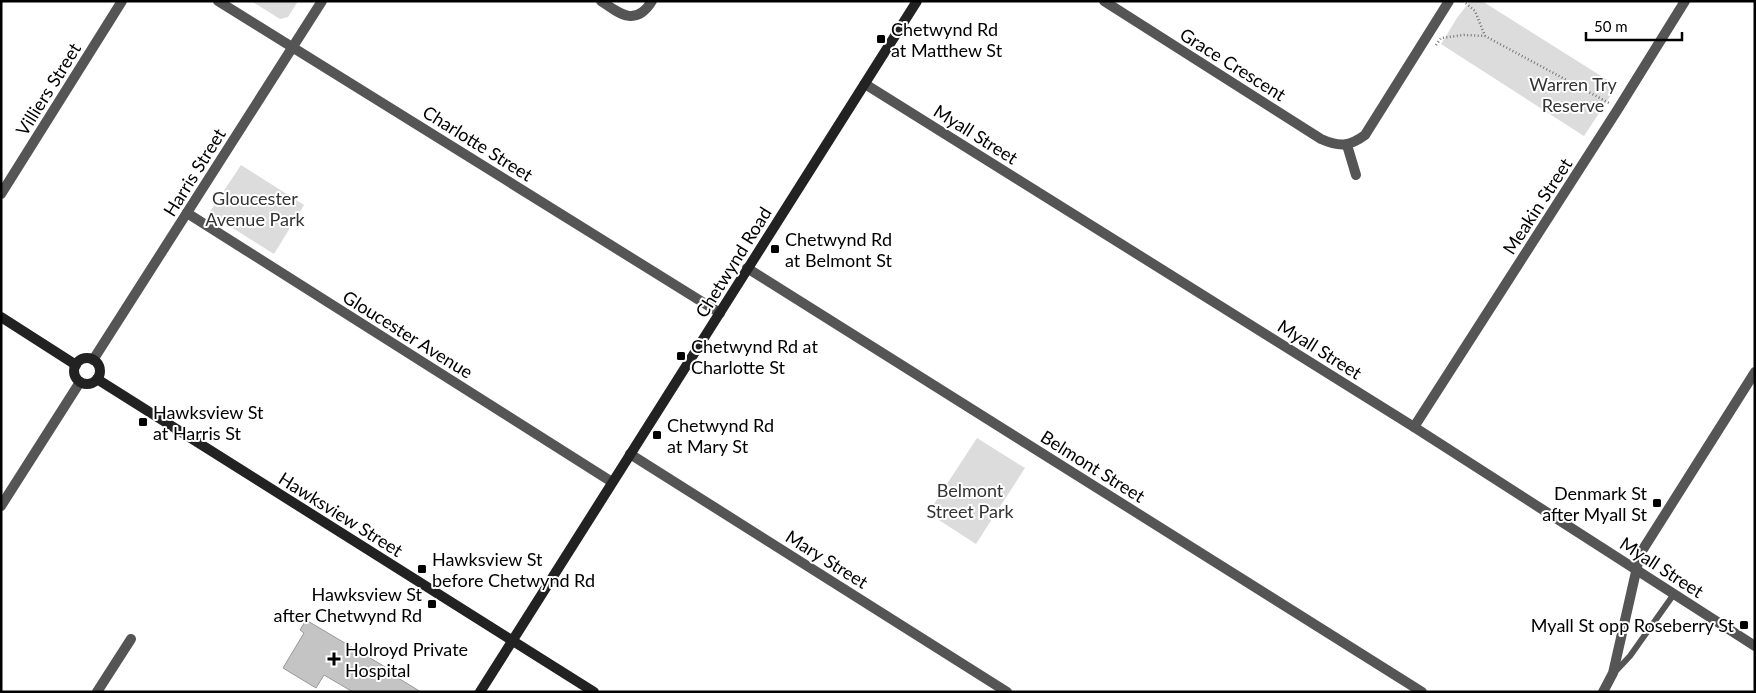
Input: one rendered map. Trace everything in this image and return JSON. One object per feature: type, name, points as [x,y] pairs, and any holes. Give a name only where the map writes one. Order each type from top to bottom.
[{"type":"street","name":"Villiers Street","points":[[1,194],[122,1]]},
{"type":"street","name":"Charlotte Street","points":[[218,1],[720,313]]},
{"type":"street","name":"Harris Street","points":[[93,360],[322,1]]},
{"type":"street","points":[[601,1],[620,14],[630,16],[640,14],[647,9],[652,1]]},
{"type":"street","name":"Chetwynd Road","points":[[480,692],[917,1]]},
{"type":"street","name":"Grace Crescent","points":[[1104,1],[1321,140],[1333,144],[1347,145]]},
{"type":"street","points":[[1356,175],[1347,145],[1357,141],[1364,135],[1449,1]]},
{"type":"street","name":"Meakin Street","points":[[1414,427],[1685,1]]},
{"type":"street","name":"Myall Street","points":[[865,84],[1414,427],[1755,646]]},
{"type":"street","name":"Gloucester Avenue","points":[[187,214],[612,482]]},
{"type":"street","name":"Belmont Street","points":[[747,268],[1422,692]]},
{"type":"street","points":[[1,317],[76,365]]},
{"type":"street","points":[[81,360],[93,360],[100,370],[97,379],[91,383],[80,382],[75,376],[76,365],[81,360]]},
{"type":"street","points":[[1603,692],[1614,673],[1640,554],[1751,386],[1755,372]]},
{"type":"street","name":"Hawksview Street","points":[[97,379],[594,692]]},
{"type":"street","points":[[1,506],[80,382]]},
{"type":"street","name":"Mary Street","points":[[630,454],[1007,692]]},
{"type":"street","points":[[97,692],[131,639]]},
{"type":"lane","points":[[1614,673],[1630,656],[1674,594]]},
{"type":"path","points":[[1463,1],[1474,12],[1485,36]]},
{"type":"path","points":[[1436,45],[1441,38],[1464,35],[1485,36],[1601,97]]},
{"type":"green space","points":[[251,1],[298,1],[288,17],[280,19]]},
{"type":"green space","name":"Warren Try Reserve","points":[[1470,1],[1482,1],[1617,86],[1584,136],[1441,44]]},
{"type":"green space","name":"Gloucester Avenue Park","points":[[241,165],[304,205],[274,254],[209,213]]},
{"type":"green space","name":"Belmont Street Park","points":[[977,438],[1025,468],[976,544],[928,513]]},
{"type":"building","name":"Holroyd Private Hospital","points":[[306,620],[392,671],[390,673],[421,692],[353,692],[324,675],[316,688],[283,668],[304,633],[300,630]]},
{"type":"place","name":"Chetwynd Rd at Matthew St","points":[[881,39]]},
{"type":"place","name":"Chetwynd Rd at Belmont St","points":[[775,249]]},
{"type":"place","name":"Chetwynd Rd at Charlotte St","points":[[681,356]]},
{"type":"place","name":"Hawksview St at Harris St","points":[[143,422]]},
{"type":"place","name":"Chetwynd Rd at Mary St","points":[[657,435]]},
{"type":"place","name":"Denmark St after Myall St","points":[[1657,503]]},
{"type":"place","name":"Hawksview St before Chetwynd Rd","points":[[422,569]]},
{"type":"place","name":"Hawksview St after Chetwynd Rd","points":[[432,604]]},
{"type":"place","name":"Myall St opp Roseberry St","points":[[1744,625]]},
{"type":"place","name":"Holroyd Private Hospital","points":[[334,659]]}]
